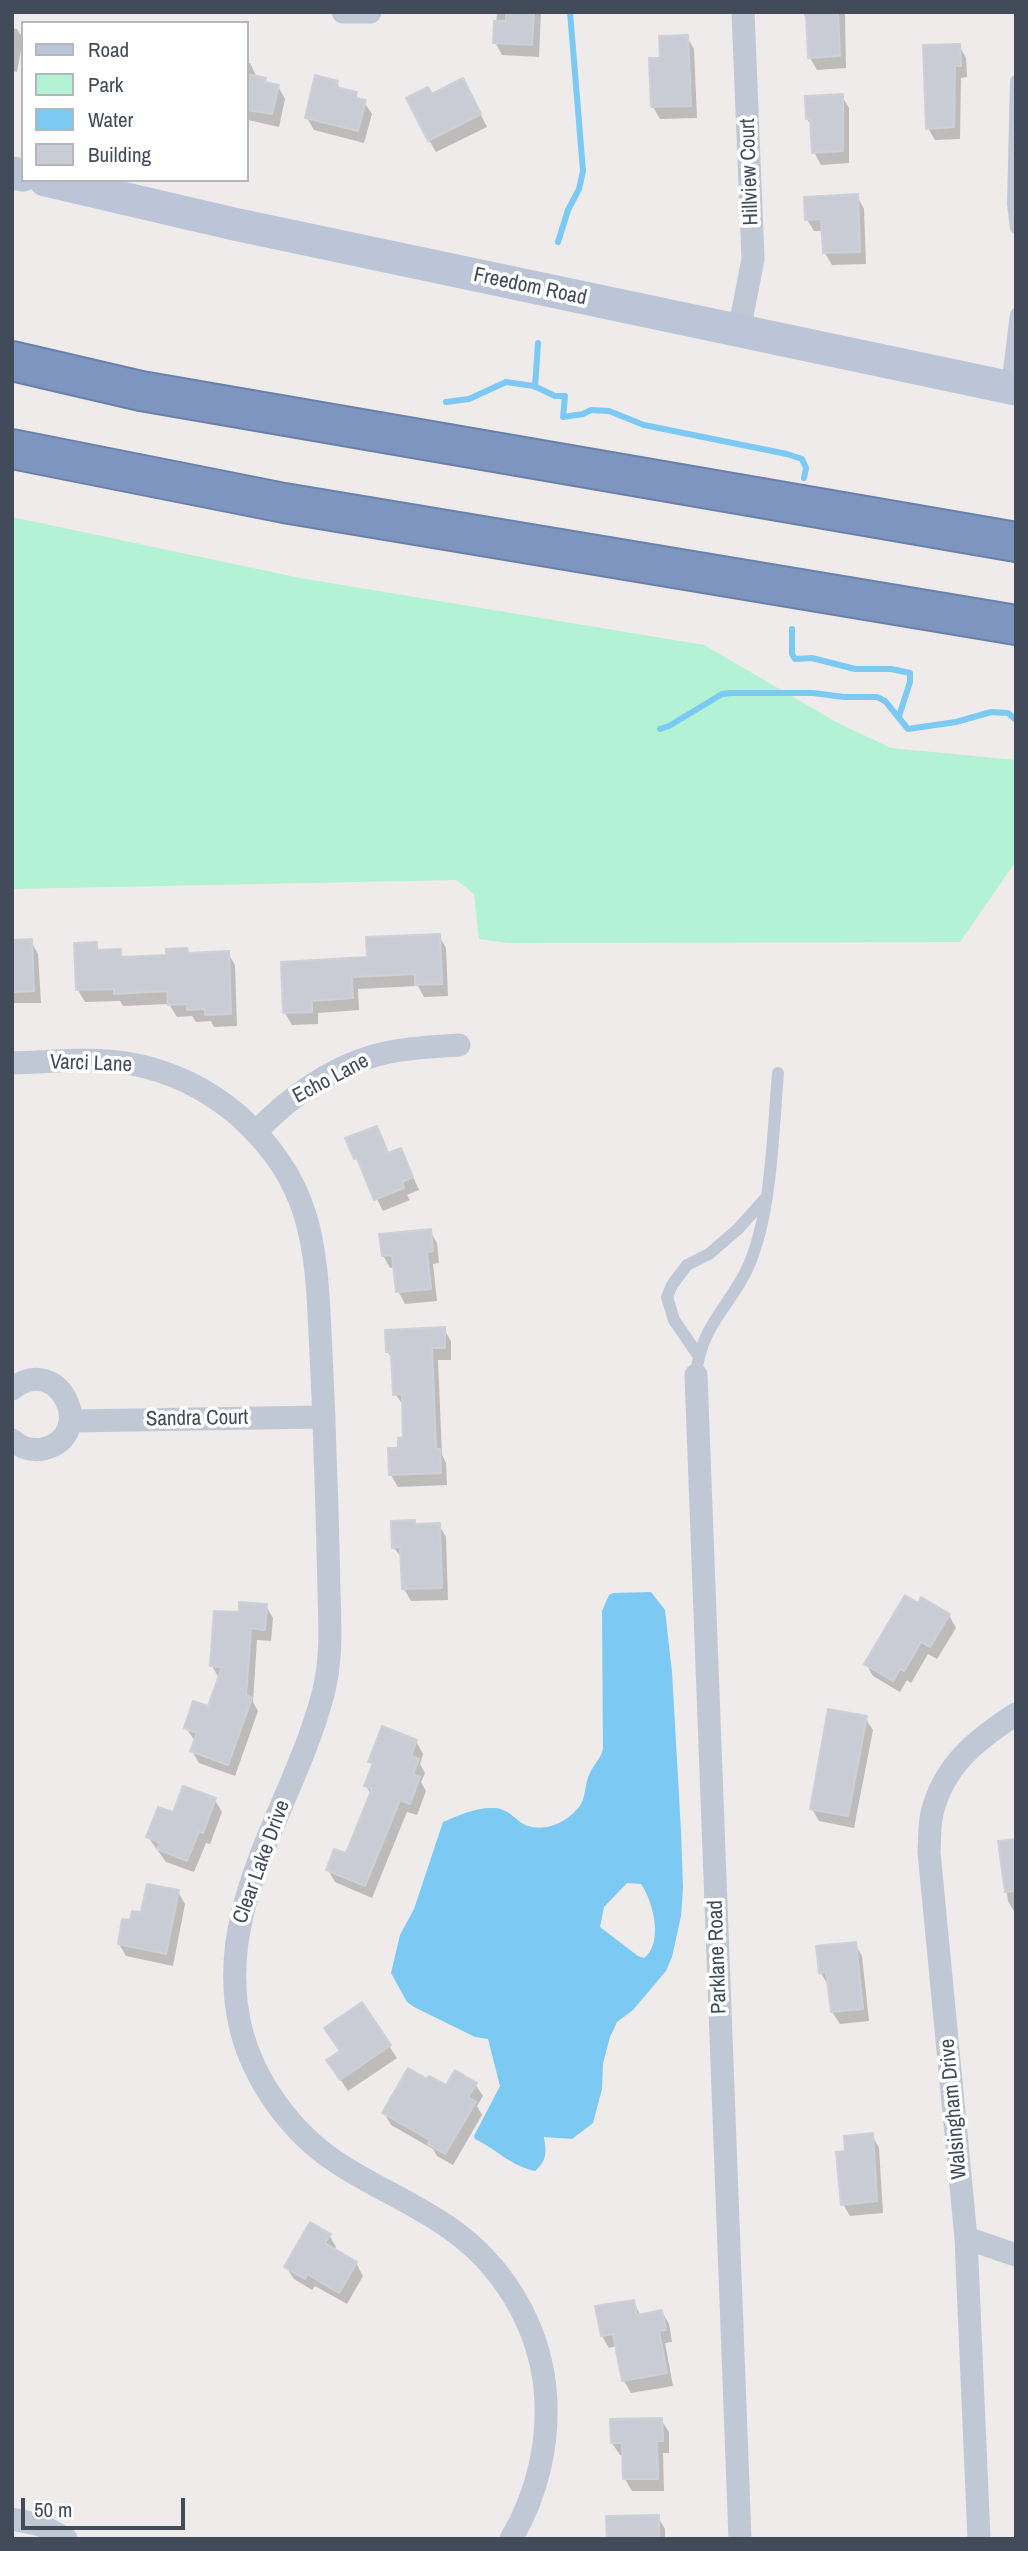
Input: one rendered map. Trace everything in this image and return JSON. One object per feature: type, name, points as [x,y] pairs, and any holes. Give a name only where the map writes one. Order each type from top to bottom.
[{"type":"highway","points":[[12,361],[141,391],[1016,542]]},
{"type":"highway","points":[[12,449],[284,503],[1016,625]]},
{"type":"street","points":[[344,12],[370,12]]},
{"type":"street","name":"Hillview Court","points":[[739,331],[753,259],[743,12]]},
{"type":"street","name":"Freedom Road","points":[[54,182],[234,224],[1011,388]]},
{"type":"street","name":"Echo Lane","points":[[263,1140],[275,1112],[296,1096],[352,1064],[398,1050],[459,1045]]},
{"type":"street","name":"Varci Lane","points":[[12,1063],[108,1061],[146,1067],[201,1089],[229,1107],[263,1140]]},
{"type":"street","name":"Clear Lake Drive","points":[[263,1140],[297,1190],[312,1238],[317,1266],[330,1639],[328,1671],[315,1719],[240,1915],[234,1952],[237,2008],[253,2063],[276,2103],[304,2135],[335,2162],[424,2212],[468,2241],[496,2270],[518,2303],[540,2356],[546,2401],[545,2431],[537,2477],[532,2496],[511,2539]]},
{"type":"street","name":"Parklane Road","points":[[697,1365],[740,2539]]},
{"type":"street","points":[[12,1389],[26,1381],[37,1379],[49,1382],[59,1388],[71,1409],[71,1421],[60,1441],[50,1447],[28,1449],[12,1440]]},
{"type":"street","name":"Sandra Court","points":[[71,1421],[324,1417]]},
{"type":"street","name":"Walsingham Drive","points":[[979,2539],[966,2238],[929,1852],[932,1814],[945,1781],[962,1755],[1016,1714]]},
{"type":"street","points":[[966,2238],[1016,2255]]},
{"type":"street","points":[[12,2519],[41,2525],[66,2539]]},
{"type":"lane","points":[[1016,81],[1016,228]]},
{"type":"lane","points":[[1011,388],[1016,314]]},
{"type":"lane","points":[[697,1365],[705,1336],[750,1263],[757,1244],[765,1199],[778,1073]]},
{"type":"lane","points":[[697,1365],[674,1320],[667,1297],[672,1285],[687,1265],[709,1254],[738,1229],[765,1199]]},
{"type":"green space","points":[[12,517],[300,578],[704,645],[836,722],[891,748],[1016,760],[1016,861],[960,942],[508,943],[479,939],[474,894],[456,880],[12,889]]},
{"type":"water","points":[[651,1592],[665,1610],[672,1672],[681,1831],[681,1916],[672,1957],[666,1971],[633,2010],[617,2022],[610,2037],[603,2063],[602,2089],[593,2123],[572,2139],[544,2137],[544,2159],[535,2171],[518,2165],[475,2139],[474,2136],[500,2086],[488,2039],[475,2037],[414,2007],[407,2002],[391,1973],[400,1935],[414,1909],[443,1822],[475,1810],[495,1808],[505,1811],[528,1826],[543,1827],[558,1824],[581,1804],[588,1777],[603,1749],[602,1611],[609,1595]],"holes":[[[627,1883],[641,1884],[652,1911],[655,1932],[654,1942],[644,1958],[600,1927],[604,1907]]]},
{"type":"building","points":[[506,12],[534,12],[532,45],[493,43],[494,21],[506,21]]},
{"type":"building","points":[[806,12],[838,12],[840,56],[808,58]]},
{"type":"building","points":[[688,35],[691,106],[651,107],[649,58],[660,58],[659,36]]},
{"type":"building","points":[[960,44],[961,66],[955,66],[954,127],[926,129],[923,45]]},
{"type":"building","points":[[248,74],[266,78],[265,82],[279,85],[272,114],[248,110]]},
{"type":"building","points":[[315,75],[338,81],[336,87],[357,92],[355,98],[366,100],[358,131],[305,118]]},
{"type":"building","points":[[463,78],[481,114],[428,141],[406,98],[428,87],[432,94]]},
{"type":"building","points":[[843,94],[843,151],[812,153],[810,119],[806,119],[805,96]]},
{"type":"building","points":[[858,194],[860,252],[823,253],[821,219],[805,220],[804,197]]},
{"type":"building","points":[[440,934],[442,984],[415,985],[415,974],[352,977],[353,998],[312,1001],[312,1012],[283,1013],[281,962],[367,957],[366,937]]},
{"type":"building","points":[[32,939],[34,991],[12,992],[12,940]]},
{"type":"building","points":[[97,942],[97,950],[121,949],[121,957],[166,955],[166,949],[187,948],[188,953],[229,951],[231,1014],[205,1015],[205,1009],[187,1010],[187,1004],[168,1005],[167,991],[114,994],[114,989],[76,990],[74,943]]},
{"type":"building","points":[[377,1126],[388,1153],[401,1148],[413,1177],[402,1182],[404,1188],[374,1200],[357,1158],[354,1159],[345,1138]]},
{"type":"building","points":[[431,1229],[433,1251],[427,1252],[431,1289],[396,1292],[392,1255],[382,1256],[379,1234]]},
{"type":"building","points":[[445,1327],[445,1348],[432,1348],[436,1449],[440,1449],[441,1473],[389,1475],[388,1448],[398,1448],[398,1438],[403,1437],[402,1394],[393,1395],[391,1352],[386,1352],[385,1330]]},
{"type":"building","points":[[415,1520],[415,1524],[440,1523],[442,1588],[402,1589],[400,1547],[392,1548],[391,1521]]},
{"type":"building","points":[[905,1595],[918,1603],[921,1597],[950,1614],[930,1647],[921,1642],[904,1671],[900,1669],[893,1681],[864,1664]]},
{"type":"building","points":[[239,1602],[267,1604],[265,1630],[251,1628],[246,1695],[252,1698],[228,1765],[190,1751],[197,1733],[184,1728],[193,1701],[208,1706],[222,1667],[210,1666],[214,1611],[239,1612]]},
{"type":"building","points":[[828,1709],[867,1716],[848,1816],[810,1809]]},
{"type":"building","points":[[382,1726],[417,1740],[411,1756],[419,1759],[413,1774],[420,1777],[410,1804],[400,1800],[365,1886],[326,1870],[334,1849],[346,1853],[372,1789],[364,1786],[373,1763],[368,1762]]},
{"type":"building","points":[[183,1786],[216,1798],[203,1833],[199,1831],[187,1861],[157,1849],[160,1843],[146,1837],[158,1807],[173,1812]]},
{"type":"building","points":[[1016,1839],[1016,1891],[1005,1892],[998,1841]]},
{"type":"building","points":[[147,1884],[179,1890],[166,1954],[118,1944],[122,1919],[130,1920],[132,1911],[141,1912]]},
{"type":"building","points":[[856,1942],[863,2009],[831,2012],[826,1972],[819,1973],[816,1946]]},
{"type":"building","points":[[362,2002],[391,2045],[340,2080],[326,2060],[340,2051],[324,2028]]},
{"type":"building","points":[[408,2068],[427,2079],[429,2076],[446,2085],[455,2070],[477,2083],[468,2097],[476,2102],[445,2154],[428,2144],[430,2140],[382,2113]]},
{"type":"building","points":[[873,2133],[877,2201],[841,2205],[836,2152],[845,2151],[844,2136]]},
{"type":"building","points":[[310,2222],[331,2234],[325,2243],[357,2262],[339,2293],[307,2274],[305,2279],[284,2267]]},
{"type":"building","points":[[634,2300],[637,2315],[662,2310],[666,2330],[659,2331],[667,2373],[622,2381],[613,2334],[601,2336],[595,2306]]},
{"type":"building","points":[[662,2418],[663,2441],[657,2441],[658,2479],[623,2479],[622,2443],[611,2443],[610,2419]]},
{"type":"building","points":[[659,2515],[659,2537],[607,2539],[606,2516]]},
{"type":"waterway","points":[[558,242],[568,210],[579,189],[583,171],[570,12]]},
{"type":"waterway","points":[[535,387],[538,343]]},
{"type":"waterway","points":[[446,402],[469,399],[506,382],[534,386],[555,396],[565,396],[563,417],[591,410],[609,411],[644,425],[787,454],[802,459],[806,468],[804,478]]},
{"type":"waterway","points":[[792,629],[792,654],[795,659],[812,658],[855,669],[891,669],[910,673],[910,682],[899,716]]},
{"type":"waterway","points":[[660,729],[722,694],[731,693],[813,693],[877,697],[885,701],[908,729],[956,722],[991,712],[1008,713],[1016,720]]}]
